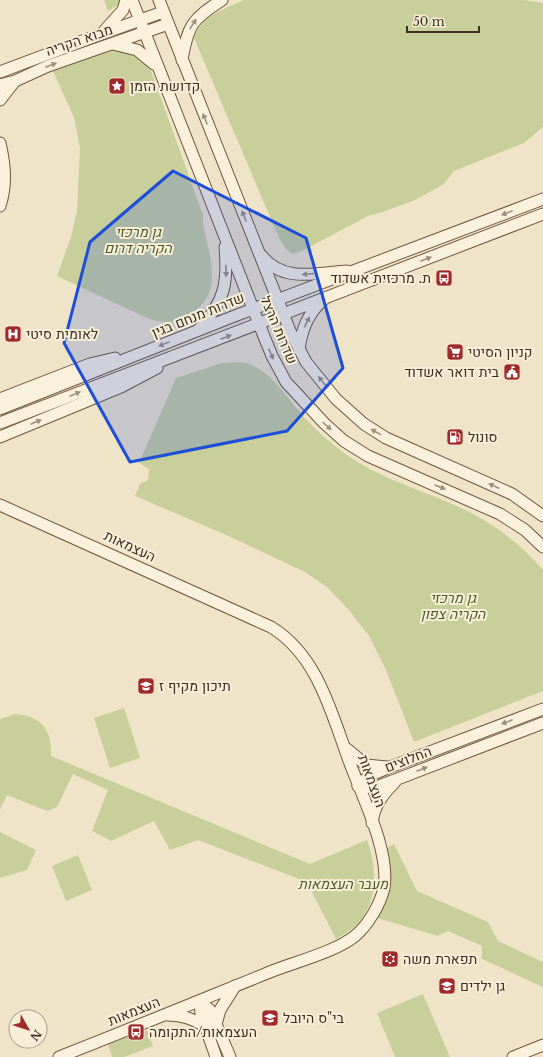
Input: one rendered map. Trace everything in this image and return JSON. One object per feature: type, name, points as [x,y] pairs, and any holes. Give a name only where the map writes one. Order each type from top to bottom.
[{"type":"main road","points":[[100,34],[118,18],[123,10],[126,0]]},
{"type":"main road","name":"שדרות הרצל","points":[[132,0],[156,66],[259,324],[272,356],[286,382],[324,423],[344,441],[368,456],[500,514],[525,530],[543,546]]},
{"type":"main road","name":"שדרות הרצל","points":[[159,0],[283,314],[299,350],[336,399],[354,417],[373,431],[512,494],[543,516]]},
{"type":"main road","points":[[182,61],[185,41],[193,22],[200,14],[222,0]]},
{"type":"main road","name":"מבוא הקריה","points":[[0,72],[163,12]]},
{"type":"main road","name":"מבוא הקריה","points":[[0,84],[15,81],[48,66],[168,24]]},
{"type":"main road","points":[[112,44],[137,50],[156,66]]},
{"type":"main road","points":[[0,67],[12,67]]},
{"type":"main road","points":[[0,100],[15,81]]},
{"type":"main road","points":[[0,143],[6,179],[4,195],[0,206]]},
{"type":"main road","name":"שדרות מנחם בגין","points":[[0,409],[253,309],[543,199]]},
{"type":"main road","name":"שדרות מנחם בגין","points":[[0,423],[543,214]]},
{"type":"main road","points":[[198,331],[220,301],[226,283],[223,233]]},
{"type":"main road","points":[[259,252],[270,265],[292,274],[361,269]]},
{"type":"main road","points":[[299,350],[303,330],[308,319],[325,298]]},
{"type":"main road","points":[[0,399],[90,364],[143,353]]},
{"type":"main road","points":[[0,437],[121,387],[179,354]]},
{"type":"main road","name":"העצמאות","points":[[0,505],[271,627],[283,634],[304,657],[329,705],[384,860],[385,873],[383,889],[378,904],[366,924],[354,936],[335,947],[59,1057]]},
{"type":"main road","name":"החלוצים","points":[[358,786],[369,776],[390,767],[543,708]]},
{"type":"main road","name":"החלוצים","points":[[358,786],[374,788],[543,723]]},
{"type":"main road","points":[[343,745],[366,765],[390,767]]},
{"type":"main road","points":[[372,824],[373,812],[382,795],[397,779]]},
{"type":"main road","points":[[216,1057],[211,1025],[235,986]]},
{"type":"main road","points":[[200,1001],[201,1014],[211,1025],[230,1057]]},
{"type":"main road","points":[[165,1014],[181,1015],[211,1025]]},
{"type":"main road","points":[[513,1057],[543,1045]]},
{"type":"highlighted area","points":[[173,171],[306,238],[343,368],[287,431],[130,462],[64,343],[90,242]]},
{"type":"green space","points":[[104,0],[122,0],[123,2],[108,11]]},
{"type":"green space","points":[[244,0],[524,0],[543,3],[543,127],[524,143],[454,171],[444,184],[415,200],[368,216],[302,251],[292,254],[286,249],[279,238],[194,38],[198,30],[208,18],[221,10]]},
{"type":"green space","name":"גן מרכזי הקריה דרום","points":[[112,50],[133,55],[150,68],[203,215],[203,223],[211,262],[211,286],[207,297],[200,307],[188,315],[173,321],[164,322],[147,318],[57,276],[71,237],[77,211],[80,148],[74,117],[52,69]]},
{"type":"green space","name":"גן מרכזי הקריה צפון","points":[[236,362],[249,364],[265,373],[313,427],[344,453],[375,472],[459,507],[485,520],[520,547],[536,562],[543,570],[543,691],[414,742],[386,670],[369,636],[348,609],[327,587],[305,572],[224,534],[135,496],[140,484],[148,480],[149,469],[139,463],[176,378],[222,363]]},
{"type":"green space","points":[[124,708],[140,758],[110,768],[94,718]]},
{"type":"green space","name":"מעבר העצמאות","points":[[15,714],[32,718],[39,721],[44,726],[50,739],[51,756],[310,864],[367,840],[373,863],[374,887],[372,899],[367,910],[361,920],[352,929],[336,939],[311,890],[299,879],[198,840],[170,850],[154,821],[111,841],[92,831],[108,790],[73,774],[57,807],[47,811],[7,795],[0,810],[0,719]]},
{"type":"green space","points":[[0,832],[36,850],[27,870],[0,878]]},
{"type":"green space","points":[[394,844],[417,891],[488,922],[498,941],[543,962],[543,987],[482,959],[482,946],[448,931],[438,936],[374,917],[385,849]]},
{"type":"green space","points":[[78,855],[92,890],[66,901],[52,866]]},
{"type":"green space","points":[[423,994],[450,1057],[395,1057],[377,1013]]},
{"type":"green space","points":[[147,1030],[153,1046],[124,1057],[112,1057],[108,1044]]},
{"type":"place","name":"קדושת הזמן","points":[[117,86]]},
{"type":"place","name":"ת. מרכזית אשדוד","points":[[444,278]]},
{"type":"place","name":"לאומית סיטי","points":[[13,334]]},
{"type":"place","name":"קניון הסיטי","points":[[455,352]]},
{"type":"place","name":"בית דואר אשדוד","points":[[512,372]]},
{"type":"place","name":"סונול","points":[[455,437]]},
{"type":"place","name":"תיכון מקיף ז","points":[[146,686]]},
{"type":"place","name":"תפארת משה","points":[[390,959]]},
{"type":"place","name":"גן ילדים","points":[[447,986]]},
{"type":"place","name":"בי\"ס היובל","points":[[270,1018]]},
{"type":"place","name":"העצמאות/התקומה","points":[[136,1032]]}]
